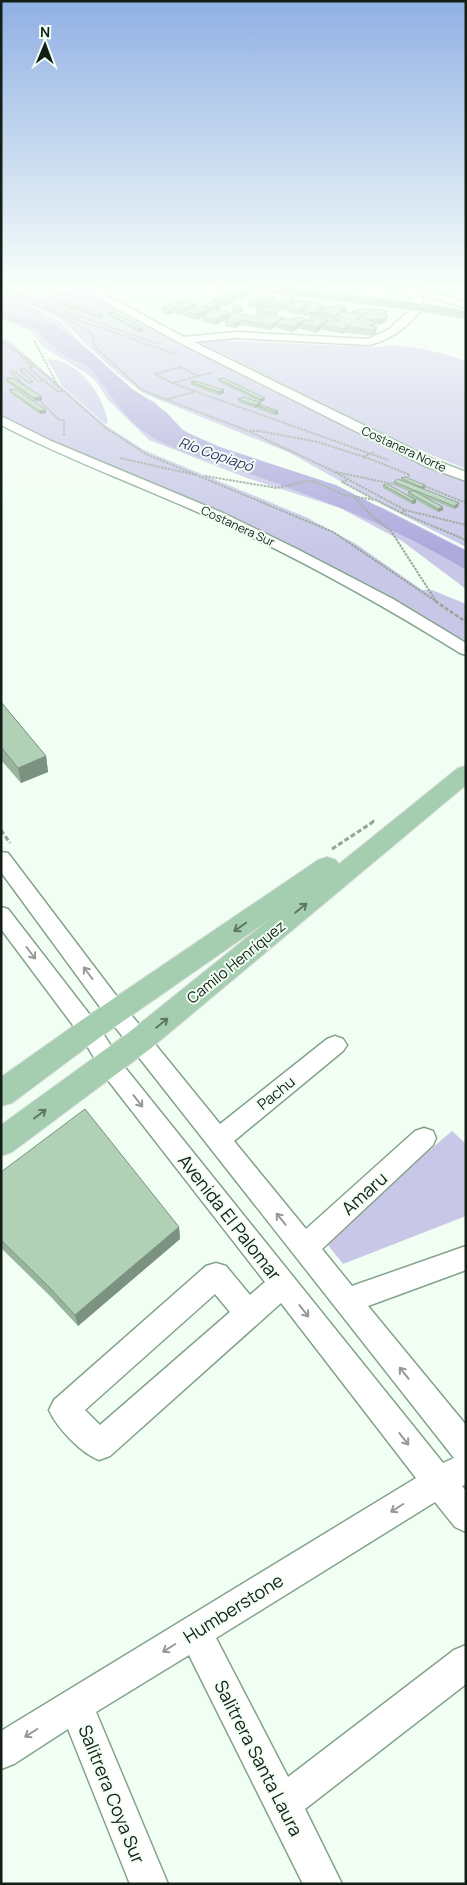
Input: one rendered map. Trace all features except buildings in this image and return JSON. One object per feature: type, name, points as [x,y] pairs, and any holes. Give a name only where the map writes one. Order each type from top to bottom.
[{"type":"main road","name":"Camilo Henríquez","points":[[1,1094],[89,1030],[466,768]]},
{"type":"main road","name":"Camilo Henríquez","points":[[1,1143],[139,1041],[466,773]]},
{"type":"street","name":"Costanera Norte","points":[[253,375],[430,463],[466,477]]},
{"type":"street","name":"Costanera Sur","points":[[1,420],[47,444],[218,516],[292,552],[388,602],[466,650]]},
{"type":"street","points":[[1,858],[116,1012],[346,1301],[463,1441]]},
{"type":"street","name":"Avenida El Palomar","points":[[1,914],[89,1030],[109,1062],[282,1284],[452,1475],[466,1516]]},
{"type":"street","name":"Pachu","points":[[218,1140],[335,1045]]},
{"type":"street","name":"Amaru","points":[[304,1248],[424,1138]]},
{"type":"street","points":[[346,1301],[466,1258]]},
{"type":"street","points":[[248,1314],[216,1275],[64,1410],[98,1445],[248,1314],[282,1284]]},
{"type":"street","name":"Humberstone","points":[[1,1751],[452,1475]]},
{"type":"street","name":"Salitrera Santa Laura","points":[[195,1632],[322,1884]]},
{"type":"street","points":[[282,1804],[466,1662]]},
{"type":"street","name":"Salitrera Coya Sur","points":[[76,1705],[149,1884]]},
{"type":"path","points":[[14,375],[24,384],[19,386],[27,391]]},
{"type":"path","points":[[19,375],[29,383],[33,382],[25,375]]},
{"type":"path","points":[[31,375],[38,381],[43,380]]},
{"type":"path","points":[[37,375],[59,392],[62,391]]},
{"type":"path","points":[[44,375],[106,428],[146,454],[333,532],[466,622]]},
{"type":"path","points":[[53,375],[62,391]]},
{"type":"path","points":[[126,375],[142,390],[248,431],[332,471],[405,510],[466,525]]},
{"type":"path","points":[[157,375],[172,383],[396,463]]},
{"type":"path","points":[[172,383],[202,375]]},
{"type":"path","points":[[164,400],[195,391]]},
{"type":"path","points":[[35,397],[54,413],[59,420],[64,420],[65,436],[61,437],[66,439]]},
{"type":"path","points":[[248,431],[298,438],[363,457],[410,475],[393,484],[332,471]]},
{"type":"path","points":[[363,457],[374,452],[367,448]]},
{"type":"path","points":[[112,456],[192,476],[198,475],[277,488],[308,481],[328,487],[344,495],[376,500]]},
{"type":"path","points":[[405,478],[466,503]]},
{"type":"path","points":[[348,480],[342,482],[402,513],[466,540]]},
{"type":"path","points":[[354,497],[392,531],[437,604]]},
{"type":"path","points":[[402,513],[405,510]]},
{"type":"shaded area","points":[[1,375],[48,375],[105,425],[144,450],[308,518],[356,544],[422,590],[432,590],[466,604],[466,641],[367,586],[1,418]]},
{"type":"shaded area","points":[[56,375],[82,375],[95,390],[101,401],[108,423],[105,424],[62,386]]},
{"type":"shaded area","points":[[89,375],[116,375],[134,391],[155,402],[179,429],[219,449],[383,508],[466,550],[466,589],[402,541],[340,508],[247,478],[149,440],[108,400],[97,383]]},
{"type":"shaded area","points":[[120,375],[241,375],[369,439],[466,480],[466,547],[383,505],[290,453],[145,394]]},
{"type":"shaded area","points":[[265,375],[466,375],[466,469],[407,445]]},
{"type":"shaded area","points":[[452,1131],[466,1144],[466,1216],[343,1264],[324,1240]]},
{"type":"water","name":"Río Copiapó","points":[[95,375],[117,375],[131,388],[166,412],[183,430],[195,436],[220,447],[336,485],[466,551],[466,570],[414,541],[332,504],[235,468],[181,451],[155,439],[128,418]]}]
